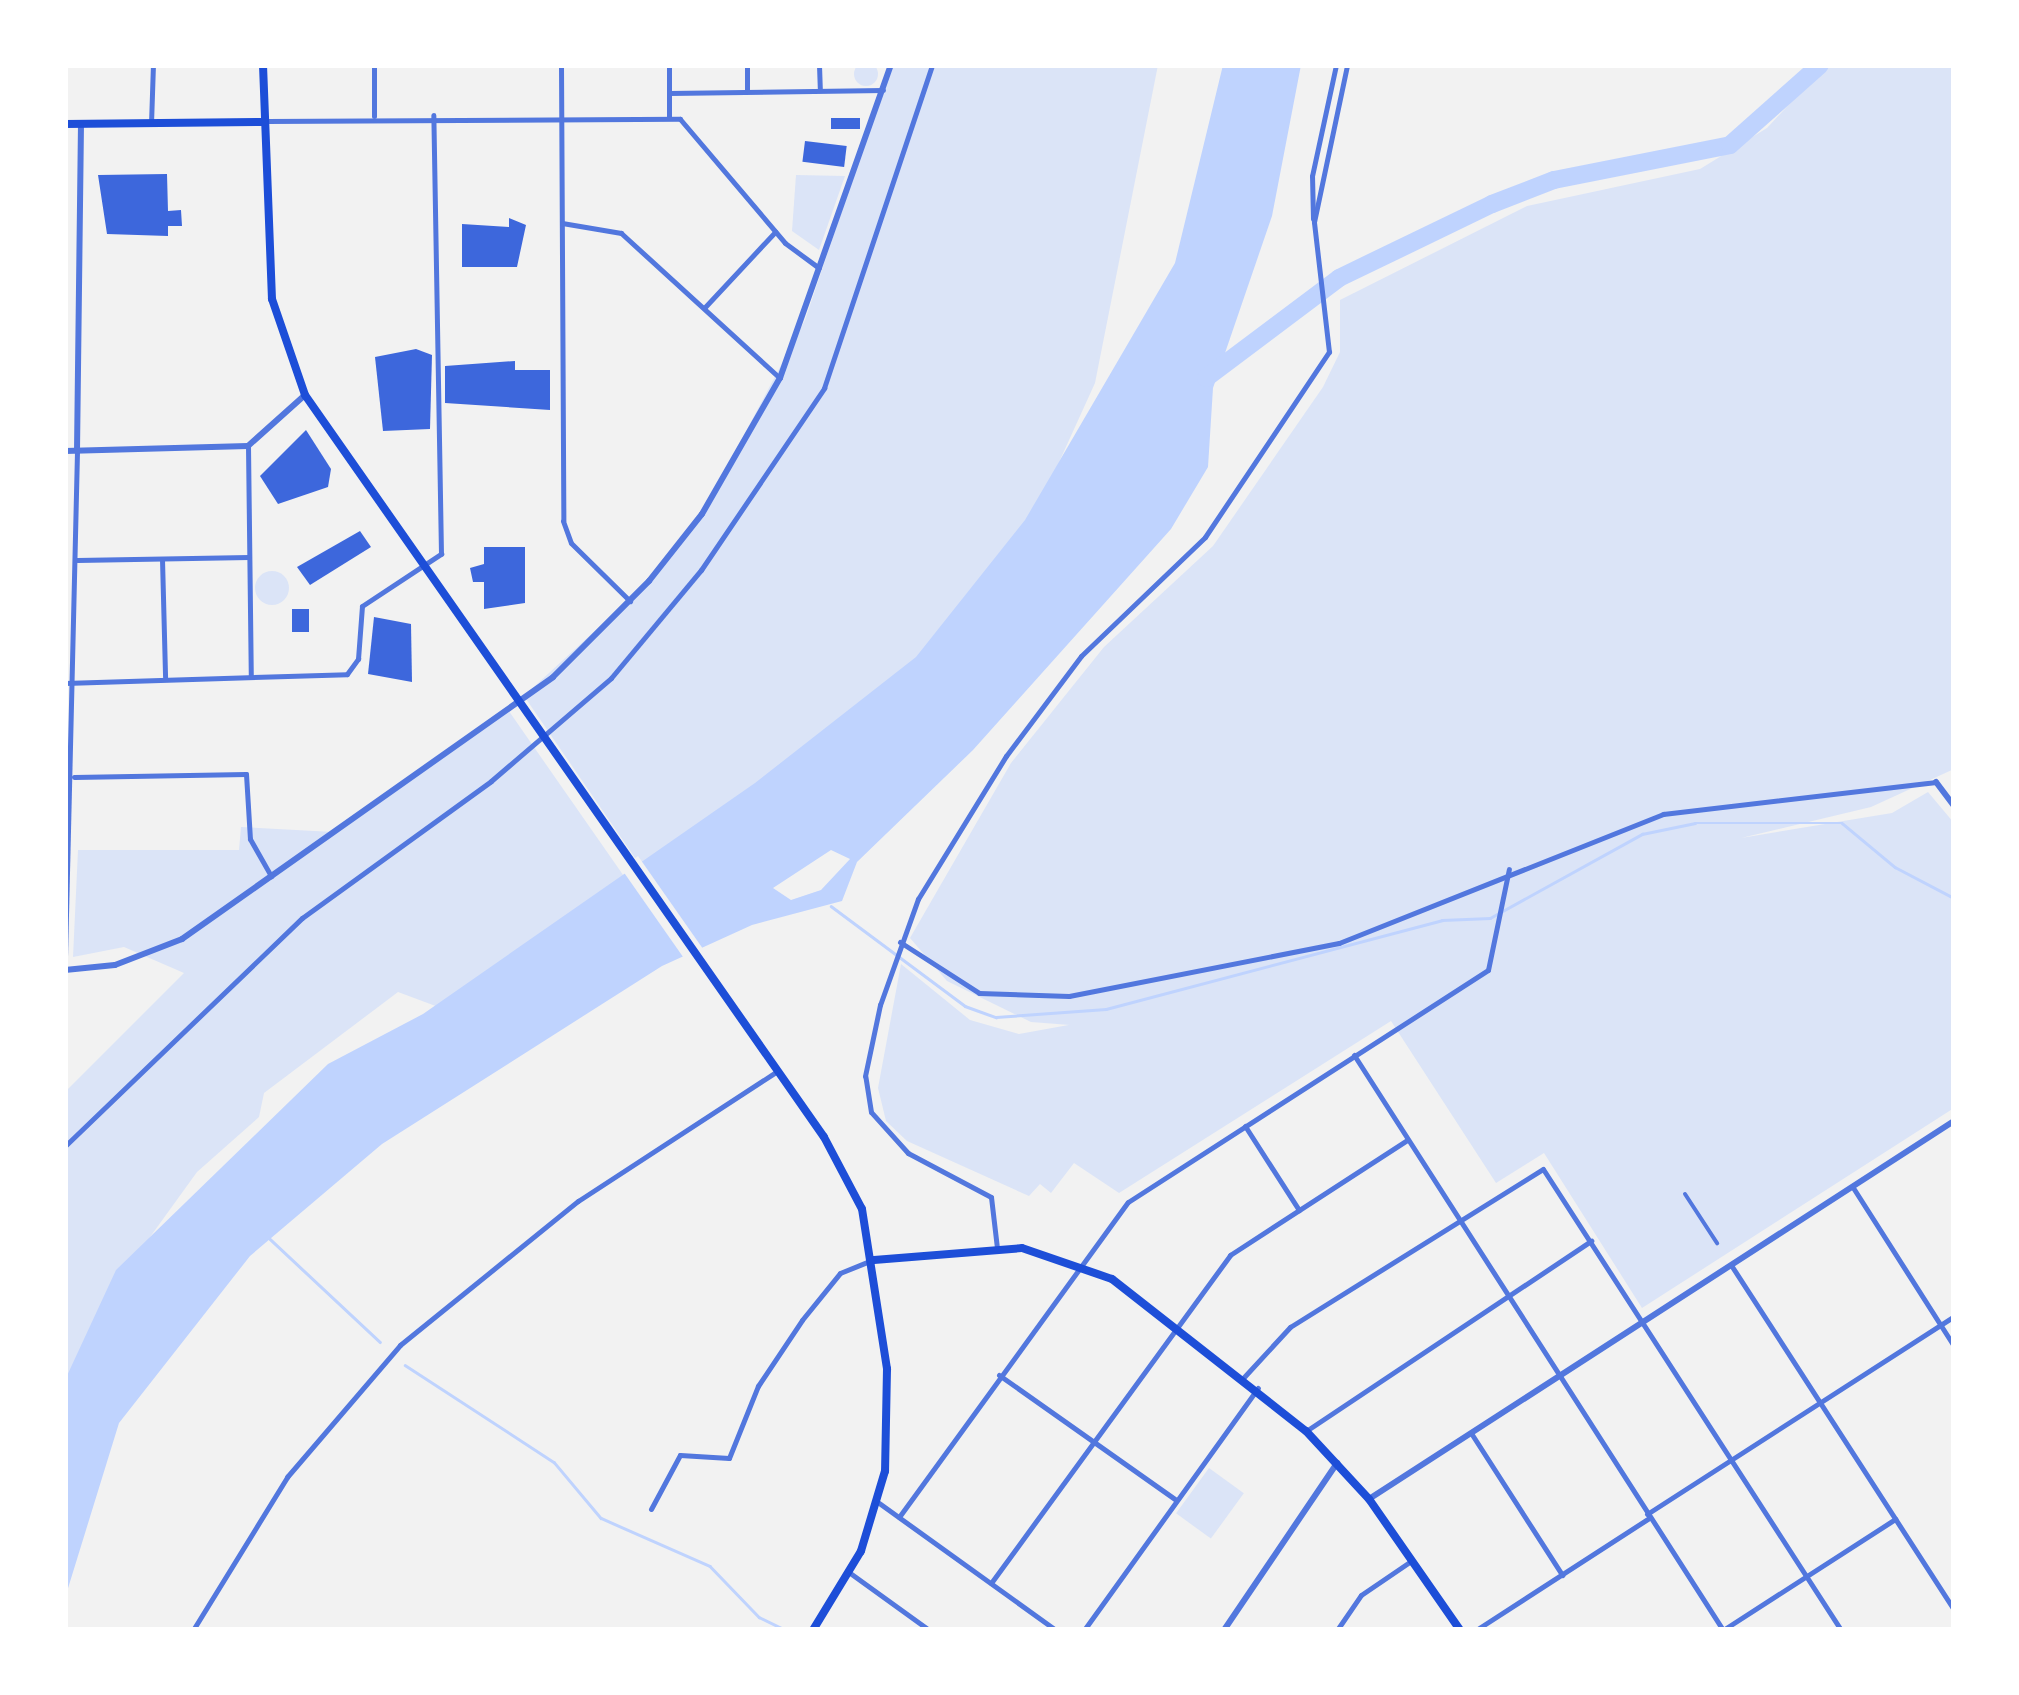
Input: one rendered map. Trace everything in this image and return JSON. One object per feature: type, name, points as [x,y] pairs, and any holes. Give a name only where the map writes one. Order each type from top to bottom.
[{"type":"main road","points":[[263,65],[272,298],[305,395],[851,1184],[874,1260],[890,1410],[879,1503],[850,1573],[813,1630]]},
{"type":"main road","points":[[65,124],[264,122]]},
{"type":"main road","points":[[874,1260],[997,1248],[1080,1262],[1176,1324],[1306,1431],[1369,1499],[1414,1559],[1455,1628]]},
{"type":"street","points":[[151,124],[153,65]]},
{"type":"street","points":[[374,65],[374,116]]},
{"type":"street","points":[[561,65],[563,521],[571,543],[630,601]]},
{"type":"street","points":[[669,65],[668,116],[775,232],[821,270]]},
{"type":"street","points":[[746,65],[747,90]]},
{"type":"street","points":[[820,65],[820,88]]},
{"type":"street","points":[[65,970],[154,953],[271,876],[517,700],[630,601],[702,514],[780,378],[891,65]]},
{"type":"street","points":[[65,1146],[302,918],[491,781],[611,678],[655,627],[806,420],[932,65]]},
{"type":"street","points":[[997,1248],[991,1197],[908,1153],[871,1112],[865,1076],[900,942],[1017,740],[1081,656],[1185,561],[1254,471],[1329,352],[1331,320],[1319,270],[1312,176],[1336,65]]},
{"type":"street","points":[[1314,222],[1347,65]]},
{"type":"street","points":[[669,93],[884,90]]},
{"type":"street","points":[[264,122],[561,113],[668,116]]},
{"type":"street","points":[[65,683],[78,678],[347,674],[358,659],[362,606],[441,554],[433,115]]},
{"type":"street","points":[[65,957],[78,678],[81,124]]},
{"type":"street","points":[[562,222],[621,233],[780,378]]},
{"type":"street","points":[[705,307],[775,232]]},
{"type":"street","points":[[65,451],[248,446],[305,395]]},
{"type":"street","points":[[248,446],[251,676]]},
{"type":"street","points":[[77,560],[250,556]]},
{"type":"street","points":[[162,559],[165,677]]},
{"type":"street","points":[[74,778],[246,774],[250,839],[271,876]]},
{"type":"street","points":[[900,942],[978,993],[1070,996],[1339,943],[1428,913],[1509,869],[1663,814],[1936,782],[1954,806]]},
{"type":"street","points":[[899,1517],[1080,1262],[1128,1202],[1488,970],[1509,869]]},
{"type":"street","points":[[1354,1055],[1723,1630],[1894,1519]]},
{"type":"street","points":[[193,1630],[287,1477],[400,1345],[578,1201],[776,1072]]},
{"type":"street","points":[[1369,1499],[1954,1121]]},
{"type":"street","points":[[1245,1126],[1299,1210]]},
{"type":"street","points":[[991,1584],[1091,1440],[1230,1255],[1408,1140]]},
{"type":"street","points":[[1244,1377],[1290,1327],[1458,1218],[1542,1169],[1841,1630]]},
{"type":"street","points":[[1852,1186],[1954,1346]]},
{"type":"street","points":[[1685,1194],[1717,1243]]},
{"type":"street","points":[[1306,1431],[1592,1241]]},
{"type":"street","points":[[651,1509],[680,1456],[728,1458],[758,1386],[802,1320],[840,1273],[874,1260]]},
{"type":"street","points":[[1731,1264],[1954,1610]]},
{"type":"street","points":[[1476,1630],[1954,1316]]},
{"type":"street","points":[[999,1376],[1176,1500]]},
{"type":"street","points":[[1084,1630],[1258,1388]]},
{"type":"street","points":[[1471,1432],[1562,1575]]},
{"type":"street","points":[[1224,1630],[1337,1463]]},
{"type":"street","points":[[879,1503],[1056,1630]]},
{"type":"street","points":[[1339,1629],[1361,1595],[1414,1559]]},
{"type":"street","points":[[850,1573],[929,1630]]},
{"type":"shaded area","points":[[866,62],[875,65],[875,83],[866,86],[857,83],[854,74],[857,65]]},
{"type":"shaded area","points":[[891,65],[1158,65],[1095,383],[1030,526],[890,693],[644,871],[524,696],[649,581],[702,514],[805,320]]},
{"type":"shaded area","points":[[1826,65],[1954,65],[1954,769],[1871,807],[1741,838],[1892,813],[1928,792],[1954,823],[1954,1108],[1642,1308],[1544,1153],[1496,1183],[1391,1021],[1119,1193],[1074,1163],[1051,1193],[1040,1184],[1029,1196],[907,1141],[886,1121],[878,1088],[901,964],[970,1020],[1019,1034],[1069,1025],[1031,1022],[947,981],[910,938],[1011,763],[1104,647],[1213,546],[1323,387],[1340,352],[1340,300],[1527,206],[1700,169],[1767,128]]},
{"type":"shaded area","points":[[796,175],[845,176],[819,250],[792,231]]},
{"type":"shaded area","points":[[272,571],[284,576],[289,588],[284,600],[272,605],[260,600],[255,588],[260,576]]},
{"type":"shaded area","points":[[506,707],[628,882],[441,1008],[398,992],[264,1093],[259,1117],[197,1172],[132,1262],[65,1392],[65,1092],[184,973],[124,947],[73,957],[78,850],[239,850],[241,827],[333,832]]},
{"type":"shaded area","points":[[1209,1468],[1244,1493],[1211,1539],[1176,1513]]},
{"type":"water","points":[[1223,65],[1301,65],[1272,216],[1213,388],[1208,467],[1171,529],[973,750],[857,862],[842,901],[752,925],[662,966],[382,1144],[250,1256],[119,1423],[65,1598],[65,1380],[116,1270],[328,1064],[423,1014],[755,783],[916,657],[1025,520],[1175,263]],"holes":[[[831,850],[850,859],[821,890],[791,900],[773,888]]]},
{"type":"pier","points":[[638,856],[704,950],[687,962],[621,868]]},
{"type":"building","points":[[831,118],[860,118],[860,129],[831,129]]},
{"type":"building","points":[[805,141],[847,146],[844,167],[802,162]]},
{"type":"building","points":[[167,174],[168,211],[181,210],[182,226],[168,226],[168,236],[107,234],[98,175]]},
{"type":"building","points":[[509,218],[526,225],[517,267],[462,267],[462,224],[509,227]]},
{"type":"building","points":[[416,349],[432,355],[430,429],[383,431],[375,357]]},
{"type":"building","points":[[515,361],[515,370],[550,370],[550,410],[445,403],[445,366]]},
{"type":"building","points":[[306,430],[331,469],[328,487],[278,504],[260,476]]},
{"type":"building","points":[[360,531],[371,547],[310,585],[297,567]]},
{"type":"building","points":[[484,547],[525,547],[525,603],[484,609],[484,582],[473,582],[470,568],[484,564]]},
{"type":"building","points":[[292,609],[309,609],[309,632],[292,632]]},
{"type":"building","points":[[374,617],[411,624],[412,682],[368,674]]},
{"type":"waterway","points":[[1206,378],[1339,278],[1492,204],[1554,180],[1730,145],[1820,65]]},
{"type":"waterway","points":[[831,906],[965,1006],[996,1017],[1106,1009],[1442,920],[1490,918],[1642,834],[1695,823],[1842,823],[1895,867],[1954,898]]},
{"type":"waterway","points":[[269,1238],[380,1342]]},
{"type":"waterway","points":[[405,1365],[554,1462],[601,1518],[710,1566],[759,1617],[786,1630]]}]
